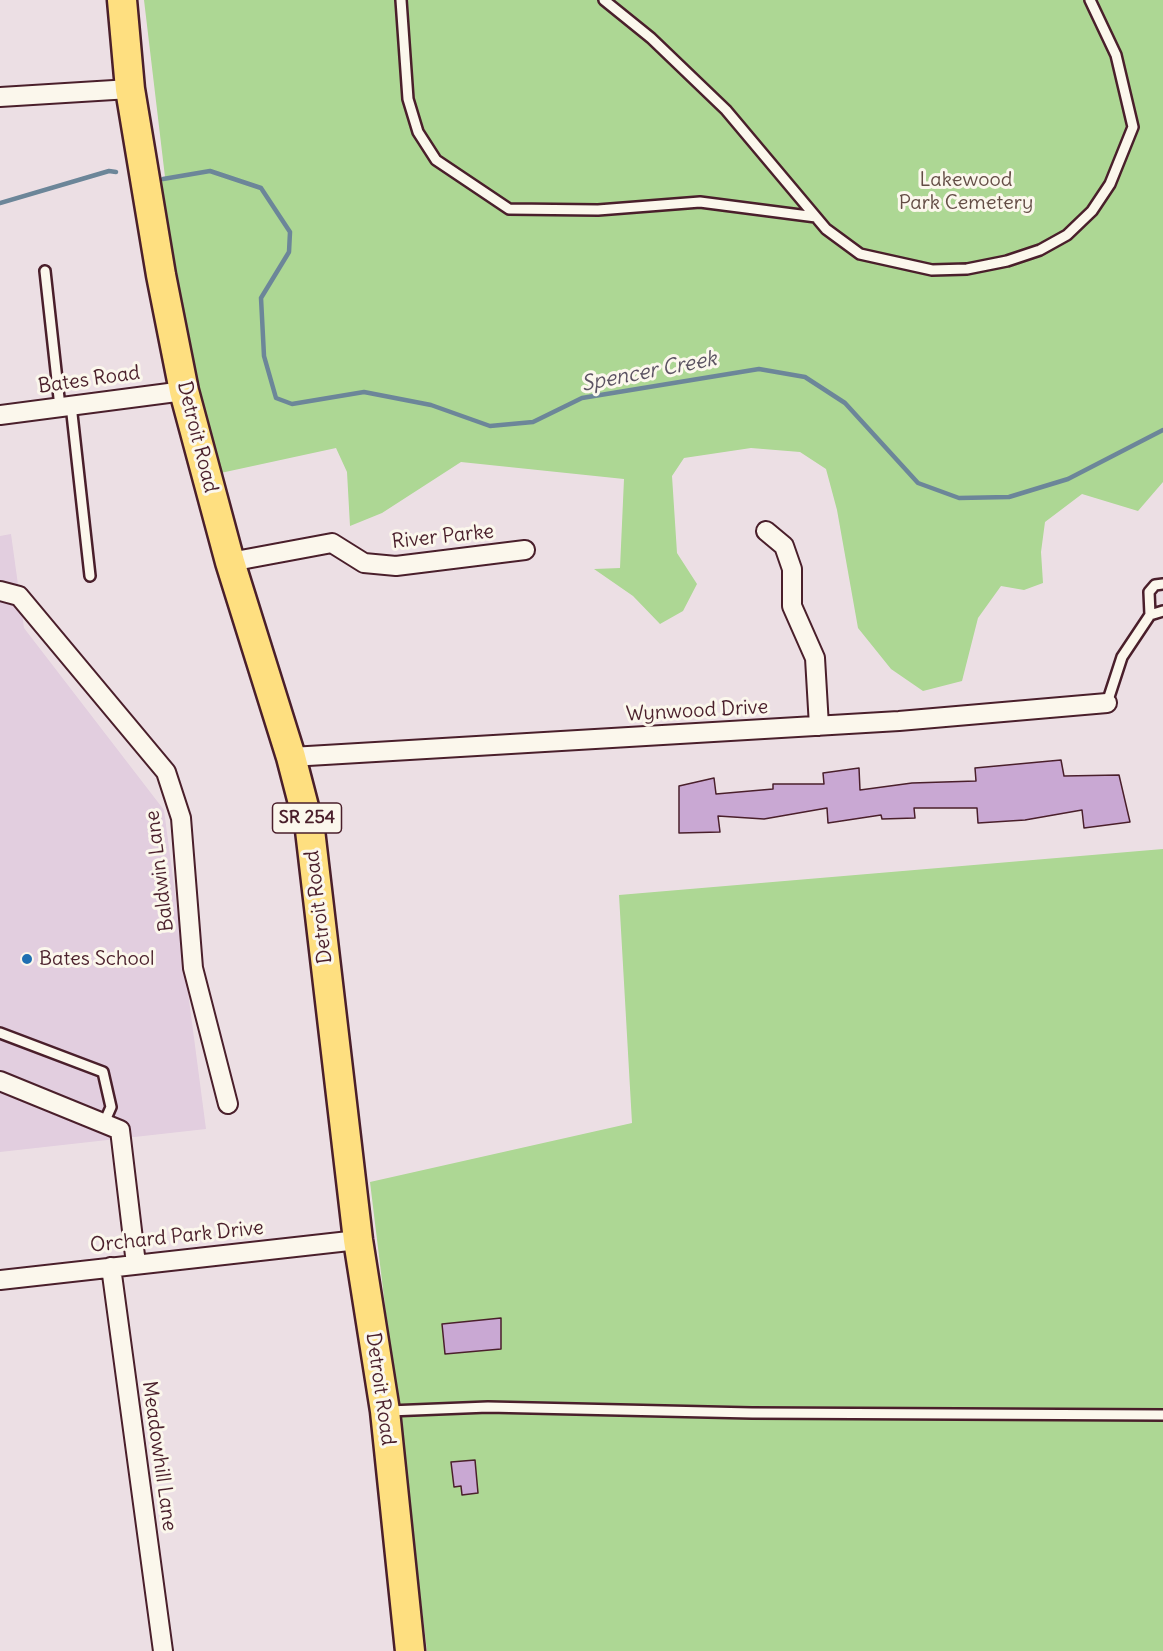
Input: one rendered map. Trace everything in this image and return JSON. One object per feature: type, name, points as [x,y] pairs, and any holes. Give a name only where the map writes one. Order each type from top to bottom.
[{"type":"main road","name":"Detroit Road","points":[[122,0],[130,89],[161,274],[184,391],[230,562],[291,757],[310,830],[358,1240],[385,1411],[410,1651]]},
{"type":"street","points":[[0,97],[130,89]]},
{"type":"street","name":"Bates Road","points":[[0,415],[184,391]]},
{"type":"street","points":[[766,531],[784,546],[792,569],[792,606],[815,658],[819,726]]},
{"type":"street","name":"River Parke","points":[[230,562],[332,543],[364,563],[396,566],[525,550]]},
{"type":"street","name":"Baldwin Lane","points":[[0,591],[20,596],[166,772],[181,818],[193,968],[228,1104]]},
{"type":"street","name":"Wynwood Drive","points":[[291,757],[819,726],[1107,703]]},
{"type":"street","points":[[0,1081],[120,1130],[136,1264]]},
{"type":"street","name":"Orchard Park Drive","points":[[0,1280],[358,1240]]},
{"type":"street","name":"Meadowhill Lane","points":[[111,1268],[163,1651]]},
{"type":"lane","points":[[401,0],[408,99],[418,132],[436,159],[509,209],[598,210],[700,202],[816,217]]},
{"type":"lane","points":[[604,0],[651,38],[726,110],[826,229],[860,254],[932,270],[967,269],[1007,261],[1040,250],[1067,235],[1092,211],[1110,184],[1133,127],[1116,55],[1090,0]]},
{"type":"lane","points":[[45,271],[90,576]]},
{"type":"lane","points":[[1107,703],[1122,657],[1150,615],[1149,592],[1155,585],[1163,584]]},
{"type":"lane","points":[[1150,615],[1163,611]]},
{"type":"lane","points":[[0,1034],[103,1072],[111,1107],[104,1124]]},
{"type":"lane","points":[[385,1411],[488,1407],[764,1413],[1163,1415]]},
{"type":"shaded area","points":[[11,534],[24,628],[164,810],[206,1129],[0,1152],[0,536]]},
{"type":"green space","name":"Lakewood Park Cemetery","points":[[144,0],[1163,0],[1163,482],[1138,511],[1082,494],[1045,522],[1041,552],[1043,583],[1024,590],[1001,586],[978,618],[962,681],[923,691],[891,669],[858,628],[837,510],[826,469],[800,452],[751,448],[684,458],[672,476],[677,553],[697,584],[683,611],[660,624],[633,596],[594,569],[620,568],[624,479],[461,462],[382,513],[350,526],[347,472],[336,448],[216,474],[155,178],[163,179],[191,174],[165,177]]},
{"type":"green space","points":[[1163,849],[1163,1651],[427,1651],[370,1182],[632,1123],[619,895]]},
{"type":"building","points":[[1061,760],[1064,776],[1119,775],[1130,822],[1084,828],[1082,810],[1025,820],[978,823],[977,808],[914,808],[915,818],[882,819],[881,815],[828,823],[827,808],[764,819],[718,816],[720,832],[679,833],[679,786],[714,778],[716,794],[773,789],[773,784],[824,784],[823,773],[859,768],[860,790],[912,783],[976,781],[975,768]]},
{"type":"building","points":[[501,1318],[501,1349],[445,1354],[442,1324]]},
{"type":"building","points":[[475,1460],[478,1493],[462,1495],[461,1486],[454,1487],[451,1462]]},
{"type":"waterway","name":"Spencer Creek","points":[[0,203],[109,171],[116,172]]},
{"type":"waterway","name":"Spencer Creek","points":[[163,179],[210,171],[261,188],[290,232],[289,252],[261,298],[264,356],[276,398],[292,404],[364,392],[431,405],[490,426],[533,422],[582,398],[759,369],[805,377],[845,403],[918,483],[959,498],[1009,497],[1068,479],[1163,430]]},
{"type":"place","name":"Bates School","points":[[27,959]]}]
